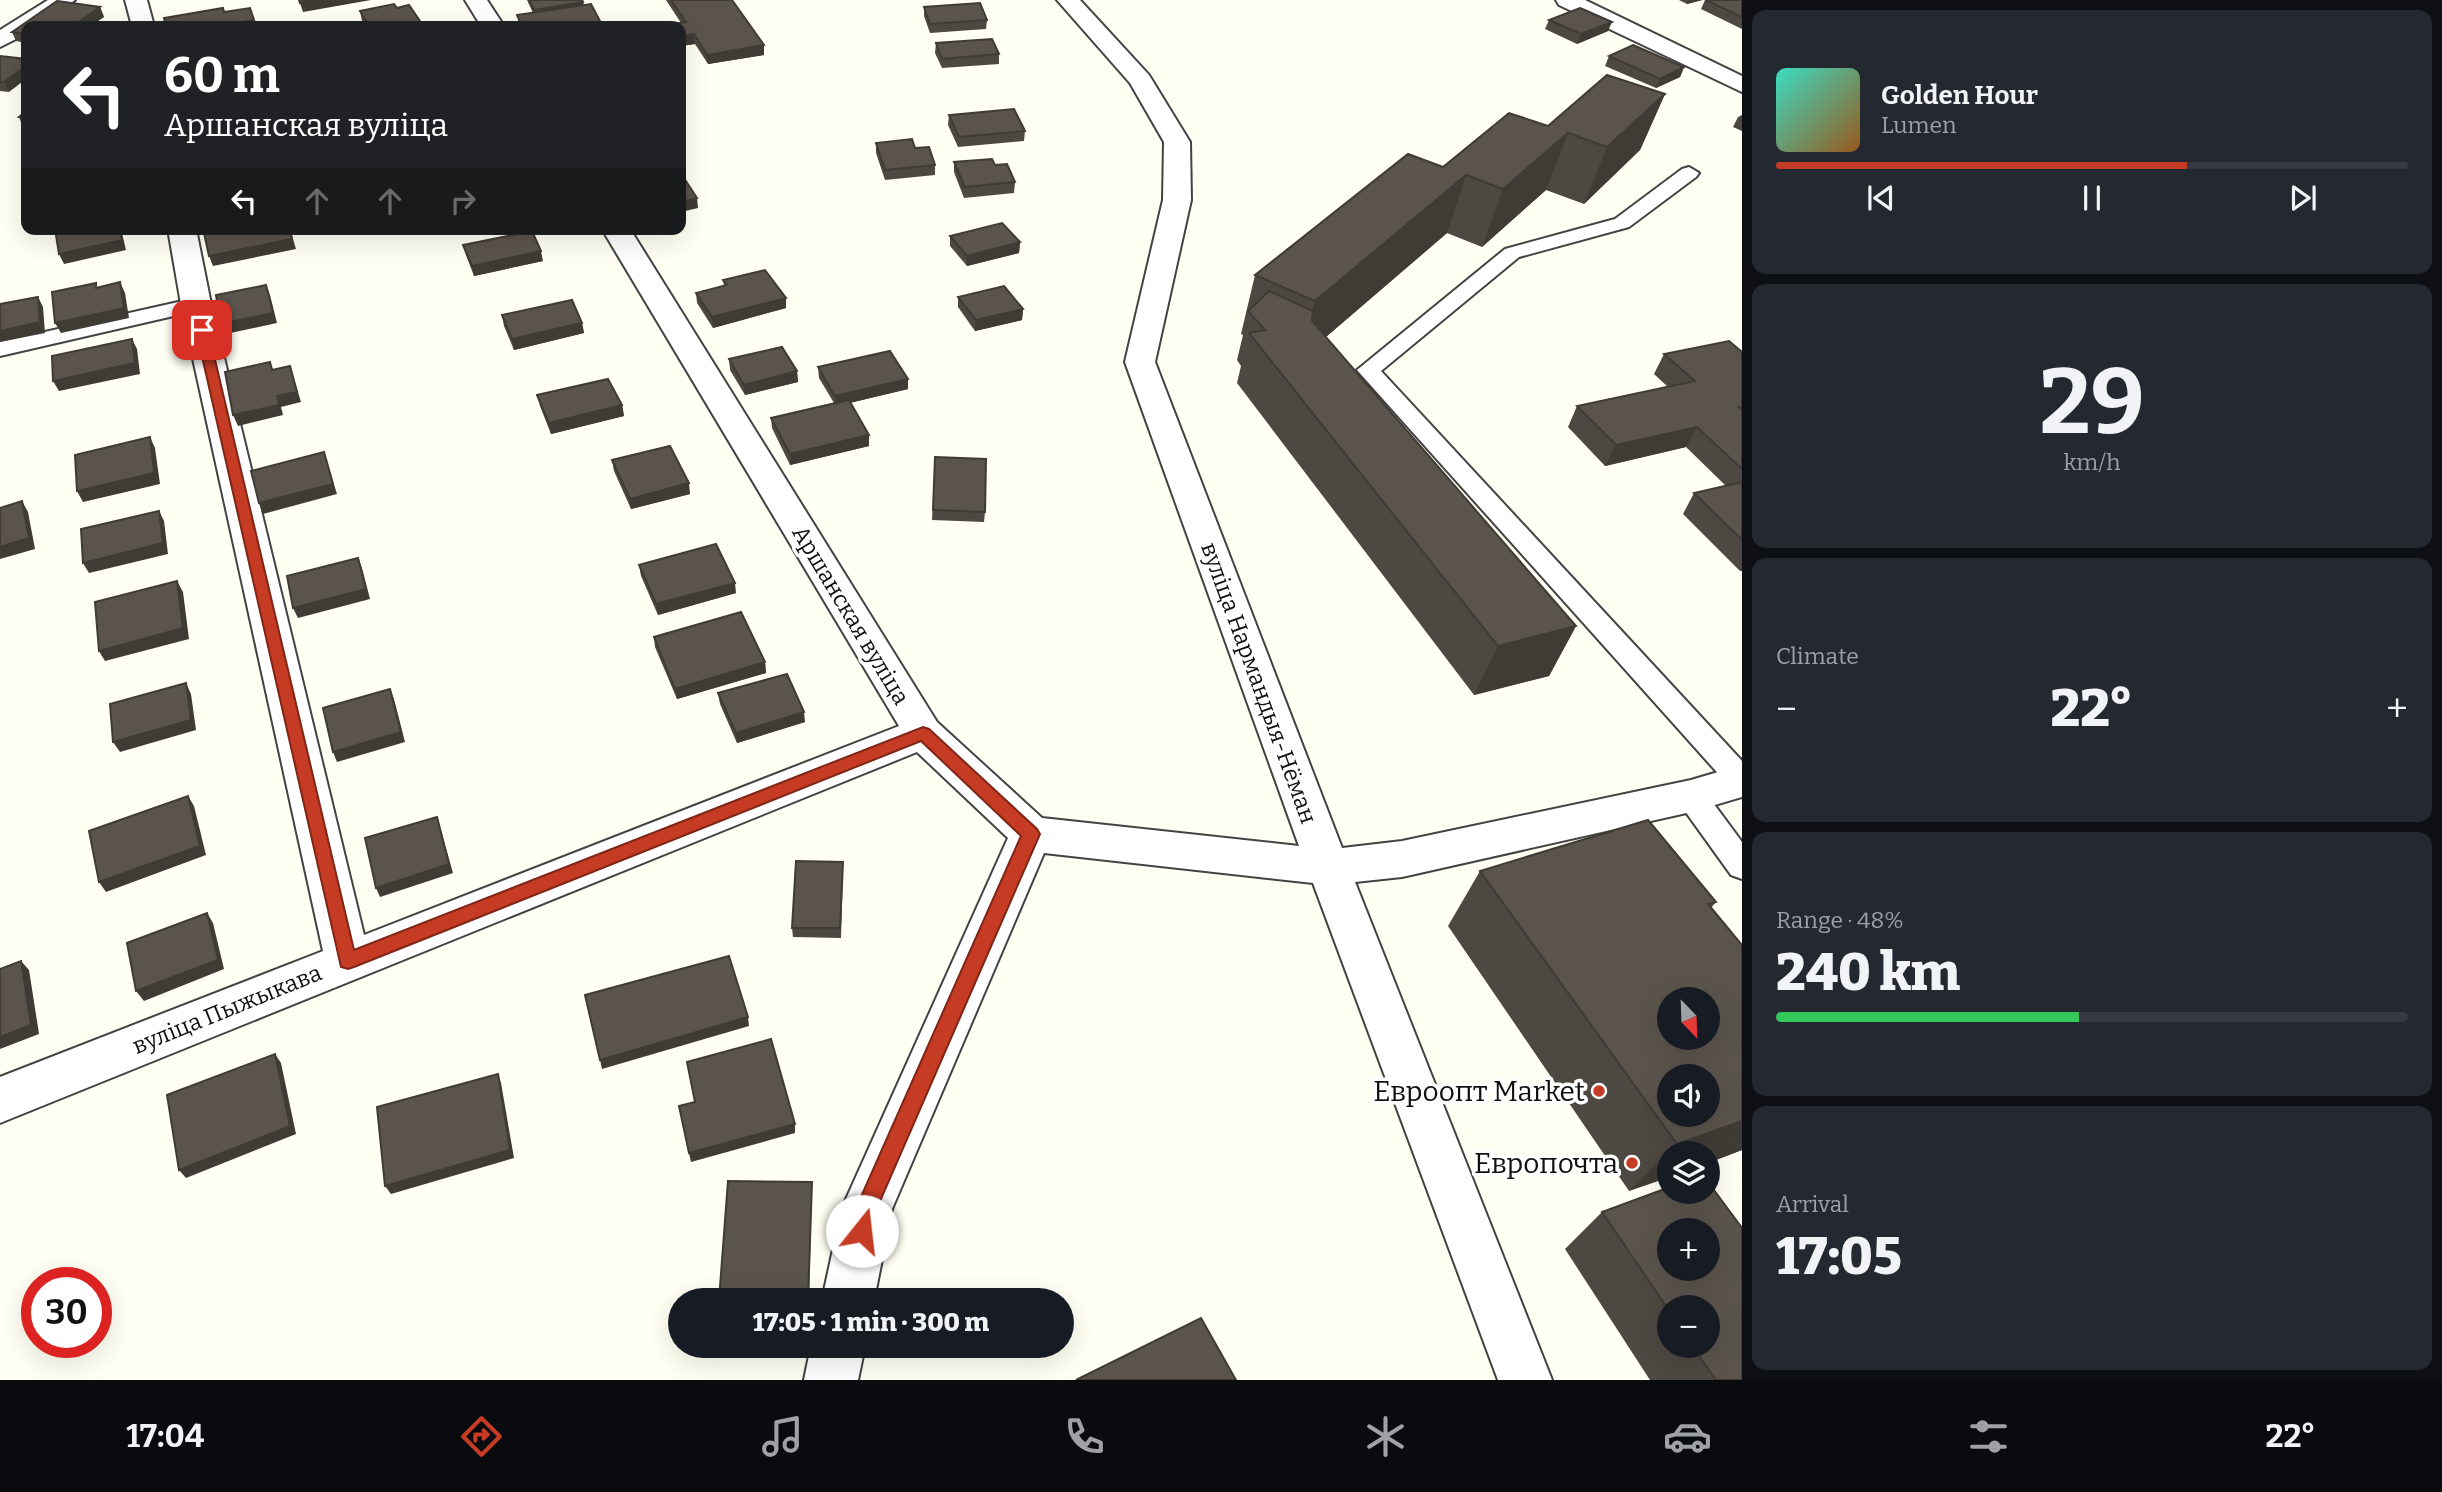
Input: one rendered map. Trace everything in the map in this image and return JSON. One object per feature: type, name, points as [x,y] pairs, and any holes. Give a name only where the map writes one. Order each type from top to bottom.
[{"type":"street","points":[[30,21],[64,0]]},
{"type":"street","points":[[136,0],[142,21]]},
{"type":"street","points":[[476,0],[489,21]]},
{"type":"street","name":"вуліца Нармандыя-Нёман","points":[[1068,0],[1140,80],[1177,142],[1177,201],[1140,362],[1328,867],[1525,1380]]},
{"type":"street","points":[[1567,0],[1742,85]]},
{"type":"street","points":[[0,40],[21,27]]},
{"type":"street","points":[[182,235],[348,961]]},
{"type":"street","name":"Аршанская вуліца","points":[[620,235],[923,733],[1031,834]]},
{"type":"street","name":"вуліца Пыжыкава","points":[[0,1100],[923,733]]},
{"type":"street","points":[[850,1288],[867,1208],[1031,834],[1328,867],[1402,859],[1691,796],[1742,781]]},
{"type":"street","points":[[831,1380],[836,1358]]},
{"type":"lane","points":[[1689,173],[1622,223],[1512,253],[1368,370],[1742,781]]},
{"type":"lane","points":[[0,349],[196,304]]},
{"type":"lane","points":[[1691,796],[1742,866]]},
{"type":"building","points":[[529,0],[582,0],[583,2],[534,10]]},
{"type":"building","points":[[671,0],[732,0],[764,45],[707,55],[694,34],[686,35],[685,21]]},
{"type":"building","points":[[1706,0],[1742,0],[1742,17]]},
{"type":"building","points":[[57,1],[100,7],[80,21],[28,21]]},
{"type":"building","points":[[980,3],[987,20],[930,24],[924,7]]},
{"type":"building","points":[[394,4],[397,8],[409,5],[420,21],[366,21],[360,11]]},
{"type":"building","points":[[591,4],[600,21],[520,21],[517,15]]},
{"type":"building","points":[[223,8],[224,12],[250,8],[254,20],[165,21],[164,18]]},
{"type":"building","points":[[1580,8],[1612,22],[1581,34],[1549,20]]},
{"type":"building","points":[[21,26],[21,33],[12,32]]},
{"type":"building","points":[[992,39],[999,54],[942,59],[936,43]]},
{"type":"building","points":[[1633,45],[1684,67],[1660,79],[1609,56]]},
{"type":"building","points":[[0,56],[21,58],[21,70],[0,82]]},
{"type":"building","points":[[1607,75],[1665,94],[1607,147],[1568,133],[1503,189],[1466,175],[1315,301],[1255,275],[1408,154],[1443,167],[1509,113],[1548,126]]},
{"type":"building","points":[[1014,109],[1025,131],[959,137],[949,115]]},
{"type":"building","points":[[912,139],[915,148],[929,147],[935,165],[885,170],[876,143]]},
{"type":"building","points":[[992,159],[995,165],[1007,164],[1015,182],[965,187],[954,162]]},
{"type":"building","points":[[686,181],[697,198],[686,201]]},
{"type":"building","points":[[1002,223],[1020,242],[967,256],[950,236]]},
{"type":"building","points":[[56,235],[121,235],[122,240],[59,254]]},
{"type":"building","points":[[204,235],[291,235],[292,239],[209,256]]},
{"type":"building","points":[[512,235],[534,235],[541,251],[472,266],[463,245]]},
{"type":"building","points":[[765,270],[786,298],[712,317],[696,293],[727,285],[723,280]]},
{"type":"building","points":[[120,282],[124,308],[55,323],[52,292],[96,283],[96,288]]},
{"type":"building","points":[[266,285],[273,313],[221,324],[216,295]]},
{"type":"building","points":[[1004,286],[1023,309],[976,320],[958,297]]},
{"type":"building","points":[[1269,291],[1313,311],[1312,321],[1576,626],[1498,646],[1249,333],[1265,330],[1248,311]]},
{"type":"building","points":[[38,297],[40,322],[0,331],[0,304]]},
{"type":"building","points":[[572,300],[582,323],[512,339],[502,315]]},
{"type":"building","points":[[132,339],[135,363],[53,381],[52,356]]},
{"type":"building","points":[[1729,341],[1742,352],[1742,407],[1739,407],[1742,410],[1742,469],[1697,427],[1616,445],[1577,406],[1695,381],[1664,354]]},
{"type":"building","points":[[782,347],[797,371],[744,385],[729,359]]},
{"type":"building","points":[[890,351],[908,379],[835,396],[818,367]]},
{"type":"building","points":[[270,362],[272,370],[290,366],[297,392],[277,396],[279,405],[233,415],[225,372]]},
{"type":"building","points":[[608,379],[622,405],[549,423],[537,395]]},
{"type":"building","points":[[849,400],[869,435],[790,454],[771,418]]},
{"type":"building","points":[[150,437],[154,473],[77,491],[75,455]]},
{"type":"building","points":[[670,446],[689,483],[630,499],[612,460]]},
{"type":"building","points":[[324,452],[333,484],[259,503],[251,471]]},
{"type":"building","points":[[935,457],[986,459],[985,512],[933,510]]},
{"type":"building","points":[[1742,482],[1742,540],[1694,493]]},
{"type":"building","points":[[22,501],[29,538],[0,547],[0,508]]},
{"type":"building","points":[[159,511],[163,543],[83,563],[81,529]]},
{"type":"building","points":[[716,544],[735,583],[656,604],[639,565]]},
{"type":"building","points":[[358,558],[366,589],[293,608],[287,576]]},
{"type":"building","points":[[177,581],[183,628],[99,651],[95,602]]},
{"type":"building","points":[[741,612],[765,662],[675,689],[654,637]]},
{"type":"building","points":[[787,674],[804,712],[736,733],[718,693]]},
{"type":"building","points":[[186,683],[191,720],[113,742],[110,704]]},
{"type":"building","points":[[390,689],[401,732],[333,752],[323,708]]},
{"type":"building","points":[[188,796],[200,846],[99,882],[89,831]]},
{"type":"building","points":[[437,817],[449,864],[376,888],[365,838]]},
{"type":"building","points":[[1648,820],[1716,902],[1708,904],[1742,945],[1742,1121],[1685,1141],[1675,1141],[1665,1127],[1720,1127],[1720,1064],[1657,1064],[1657,1116],[1480,871]]},
{"type":"building","points":[[796,861],[843,862],[840,928],[792,928]]},
{"type":"building","points":[[207,913],[218,960],[136,991],[127,943]]},
{"type":"building","points":[[729,956],[748,1017],[600,1060],[585,995]]},
{"type":"building","points":[[21,961],[31,1025],[0,1037],[0,969]]},
{"type":"building","points":[[771,1039],[795,1124],[689,1153],[679,1106],[695,1102],[687,1062]]},
{"type":"building","points":[[275,1054],[290,1126],[179,1170],[167,1095]]},
{"type":"building","points":[[498,1074],[510,1150],[385,1186],[377,1107]]},
{"type":"building","points":[[728,1181],[812,1182],[808,1288],[720,1288]]},
{"type":"building","points":[[1657,1192],[1657,1204],[1720,1204],[1720,1198],[1742,1228],[1742,1380],[1716,1380],[1700,1358],[1720,1358],[1720,1295],[1658,1295],[1602,1212]]},
{"type":"building","points":[[1201,1318],[1236,1380],[1076,1380]]},
{"type":"place","name":"Евроопт Market","points":[[1599,1091]]},
{"type":"place","name":"Европочта","points":[[1632,1163]]},
{"type":"route","points":[[202,330],[348,961],[923,733],[1031,834],[867,1208],[862,1231]]}]
